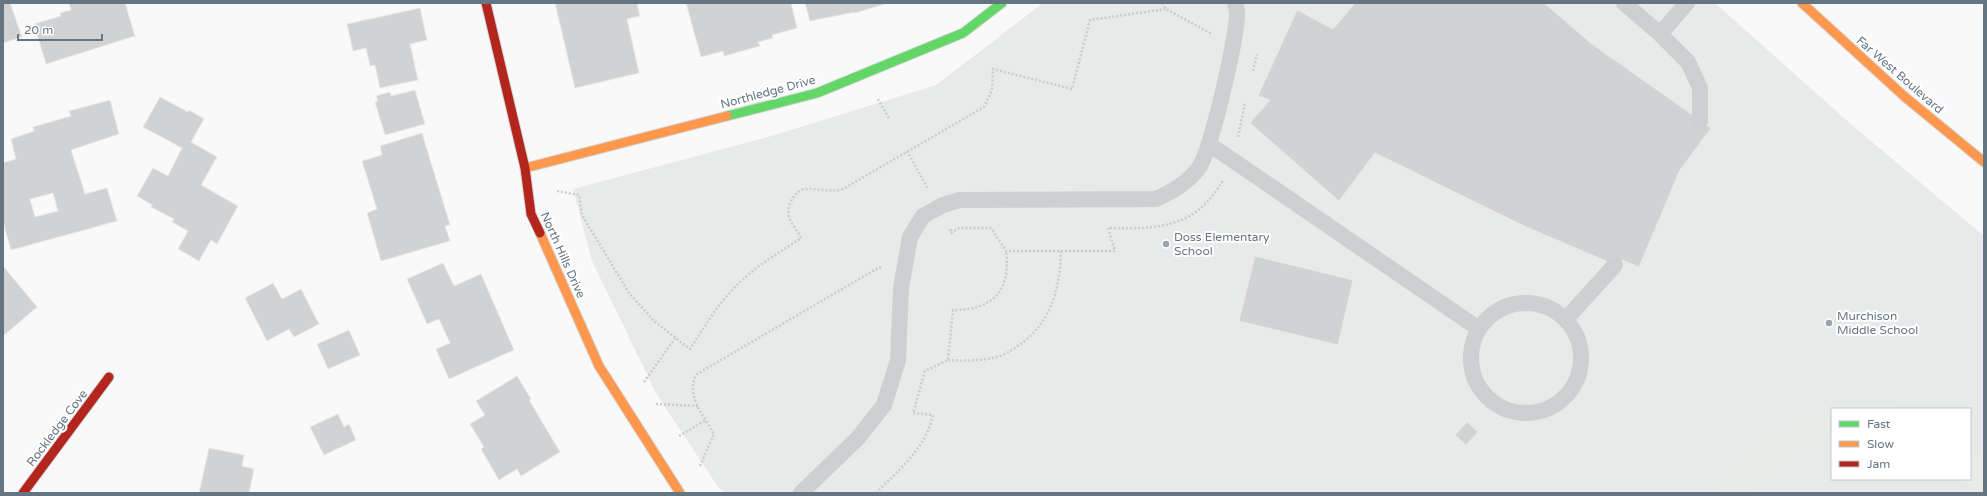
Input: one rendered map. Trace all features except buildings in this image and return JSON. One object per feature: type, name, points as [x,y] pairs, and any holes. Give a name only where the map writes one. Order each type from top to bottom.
[{"type":"street","name":"North Hills Drive","points":[[486,3],[525,168],[531,214],[599,366],[680,493]]},
{"type":"street","name":"Northledge Drive","points":[[525,168],[817,93],[963,33],[1002,3]]},
{"type":"street","name":"Far West Boulevard","points":[[1802,3],[1905,97],[1984,162]]},
{"type":"street","name":"Rockledge Cove","points":[[23,493],[109,377]]},
{"type":"lane","points":[[801,493],[858,438],[884,405],[898,360],[900,288],[910,237],[923,216],[943,205],[959,200],[1156,199],[1182,186],[1199,168],[1209,144],[1234,43],[1237,12],[1235,3]]},
{"type":"lane","points":[[1624,3],[1660,34],[1688,62],[1700,88],[1700,121]]},
{"type":"lane","points":[[1660,34],[1687,3]]},
{"type":"lane","points":[[1209,144],[1479,329]]},
{"type":"lane","points":[[1566,319],[1615,265]]},
{"type":"lane","points":[[1533,302],[1551,308],[1566,319],[1577,335],[1582,352],[1581,370],[1574,386],[1563,400],[1548,409],[1530,413],[1513,412],[1496,405],[1483,393],[1474,377],[1470,358],[1473,339],[1479,329],[1482,323],[1496,310],[1514,303],[1533,302]]},
{"type":"path","points":[[1162,3],[1166,9],[1213,34]]},
{"type":"path","points":[[557,190],[579,195],[582,215],[629,293],[654,321],[690,349],[717,307],[735,286],[765,262],[801,238],[789,216],[790,203],[797,192],[804,189],[832,192],[843,189],[984,107],[992,90],[993,70],[1072,89],[1090,20],[1166,9]]},
{"type":"path","points":[[878,99],[890,120]]},
{"type":"path","points":[[907,151],[929,190]]},
{"type":"path","points":[[1006,251],[1115,251],[1108,228],[1146,229],[1168,226],[1187,218],[1210,198],[1226,175]]},
{"type":"path","points":[[922,190],[926,186]]},
{"type":"path","points":[[948,360],[953,310],[978,308],[995,298],[1001,290],[1006,278],[1007,263],[1006,251],[991,228],[959,228],[951,233],[950,229]]},
{"type":"path","points":[[876,493],[909,460],[923,441],[931,424],[933,415],[912,413],[922,375],[925,371],[948,360],[977,361],[998,357],[1013,350],[1030,338],[1044,321],[1052,306],[1061,270],[1061,251]]},
{"type":"path","points":[[700,466],[714,434],[691,394],[694,379],[697,374],[878,268],[882,268],[883,261]]},
{"type":"path","points":[[644,382],[676,337]]},
{"type":"path","points":[[656,404],[698,406]]},
{"type":"path","points":[[679,436],[706,420]]},
{"type":"shaded area","name":"Doss Elementary School","points":[[1043,3],[1715,3],[1853,126],[1984,236],[1984,493],[725,493],[718,487],[657,395],[592,261],[573,189],[775,135],[936,85]]},
{"type":"shaded area","points":[[1866,404],[1892,408],[1831,408],[1831,437],[1807,447],[1787,458],[1770,473],[1752,493],[1714,493],[1750,450],[1785,425],[1808,415],[1836,406]]},
{"type":"shaded area","points":[[1971,448],[1984,461],[1984,493],[1974,493],[1964,480],[1971,480]]},
{"type":"traffic: fast","points":[[727,116],[817,93],[963,33],[1002,3]]},
{"type":"traffic: slow","points":[[1802,3],[1905,97],[1984,162]]},
{"type":"traffic: slow","points":[[525,168],[727,116]]},
{"type":"traffic: slow","points":[[540,233],[599,366],[680,493]]},
{"type":"traffic: jam","points":[[486,3],[525,168],[531,214],[540,233]]},
{"type":"traffic: jam","points":[[23,493],[109,377]]},
{"type":"place","name":"Doss Elementary School","points":[[1166,244]]},
{"type":"place","name":"Murchison Middle School","points":[[1829,323]]}]
